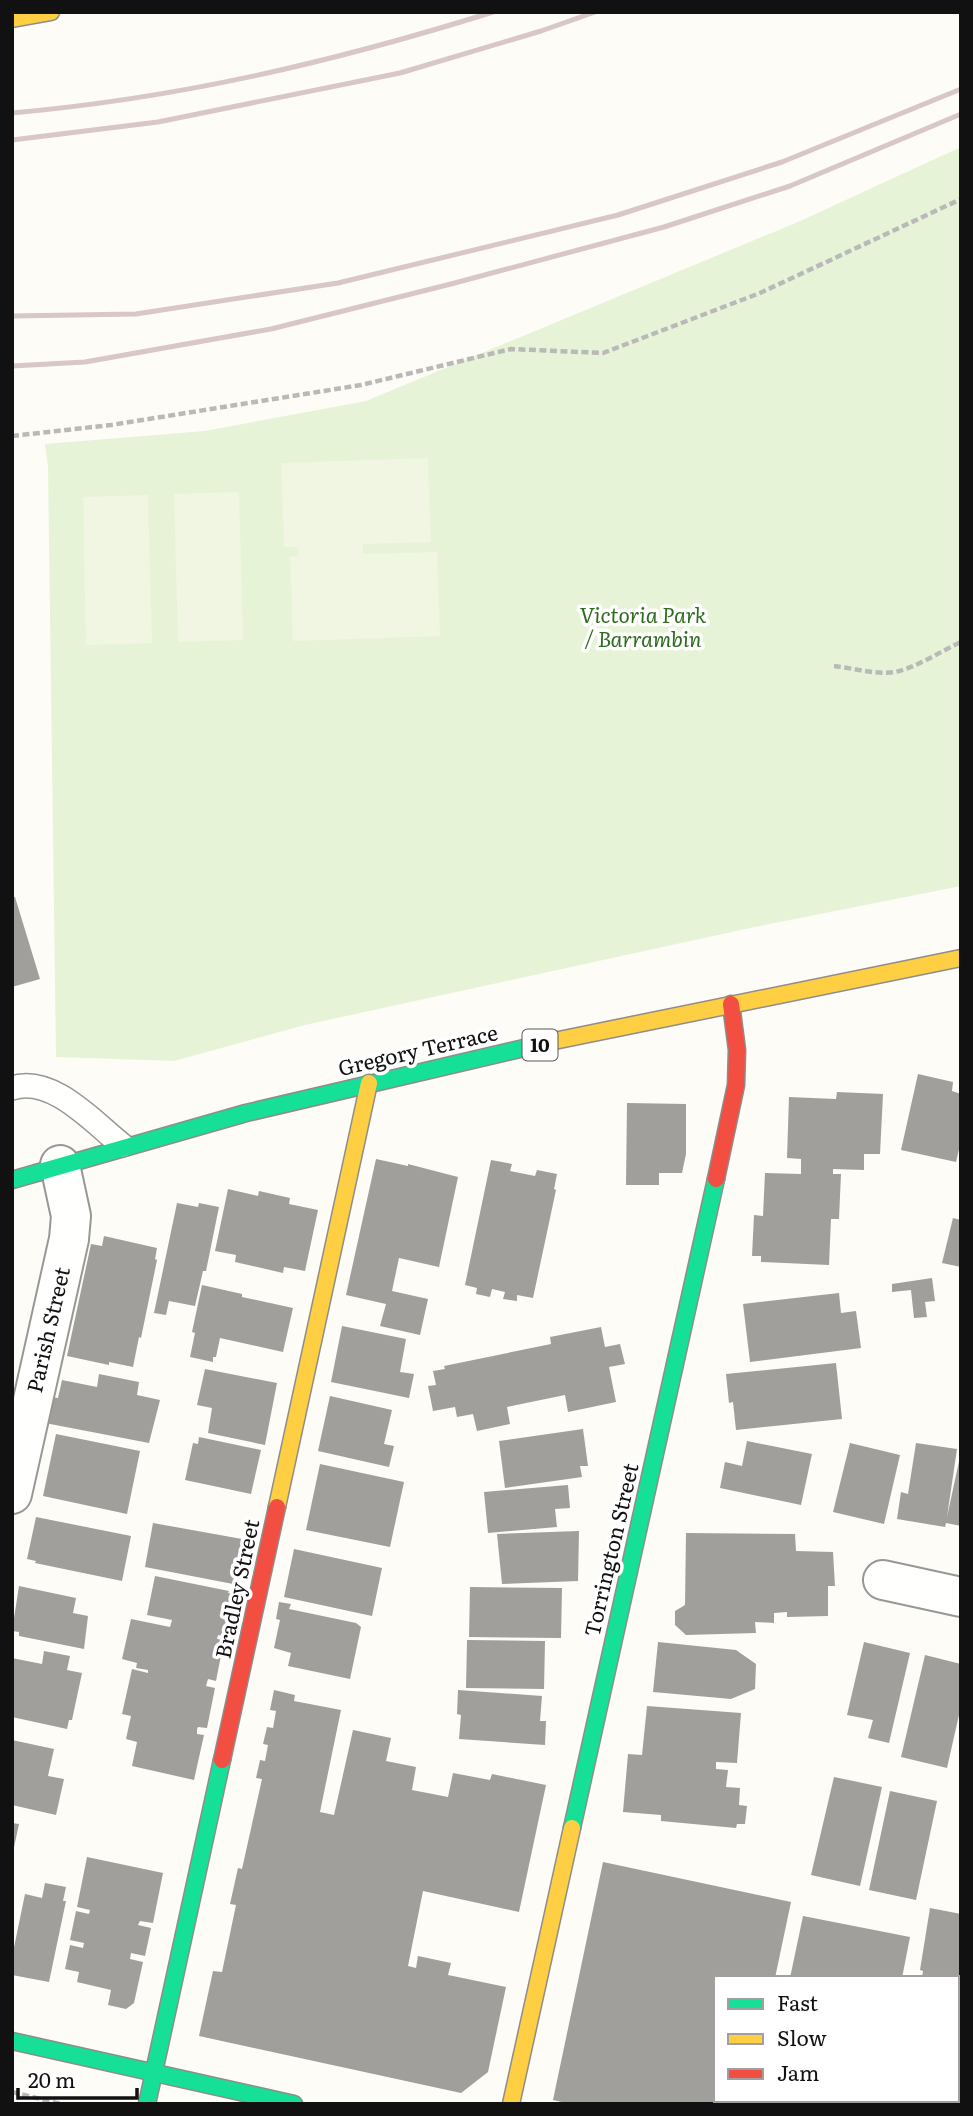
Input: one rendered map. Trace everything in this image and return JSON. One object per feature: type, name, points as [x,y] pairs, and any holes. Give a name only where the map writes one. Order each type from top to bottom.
[{"type":"main road","points":[[12,19],[51,12]]},
{"type":"main road","name":"Gregory Terrace","points":[[12,1180],[122,1145],[369,1083],[731,1004],[961,958]]},
{"type":"main road","name":"Torrington Street","points":[[511,2104],[738,1078],[738,1050],[731,1004]]},
{"type":"main road","name":"Bradley Street","points":[[147,2104],[369,1083]]},
{"type":"main road","points":[[12,2041],[295,2104]]},
{"type":"street","name":"Parish Street","points":[[12,1494],[69,1238],[71,1216],[60,1165]]},
{"type":"street","points":[[883,1580],[961,1597]]},
{"type":"lane","points":[[12,1088],[32,1085],[53,1092],[122,1145]]},
{"type":"path","points":[[12,436],[111,425],[360,385],[511,349],[603,353],[760,293],[961,199]]},
{"type":"path","points":[[834,666],[894,672],[916,665],[961,642]]},
{"type":"path","points":[[12,2092],[61,2104]]},
{"type":"green space","name":"Victoria Park / Barrambin","points":[[961,147],[961,886],[750,928],[305,1025],[174,1061],[56,1057],[48,466],[45,444],[205,431],[366,401],[798,222]]},
{"type":"green space","points":[[428,458],[431,542],[363,544],[363,554],[437,552],[440,636],[293,641],[290,557],[298,556],[298,547],[284,547],[281,463]]},
{"type":"green space","points":[[239,492],[243,640],[178,642],[174,494]]},
{"type":"green space","points":[[148,495],[152,643],[86,645],[83,497]]},
{"type":"building","points":[[15,897],[40,979],[12,987],[12,898]]},
{"type":"building","points":[[918,1074],[953,1082],[952,1091],[961,1094],[961,1141],[956,1162],[901,1150]]},
{"type":"building","points":[[837,1092],[883,1094],[880,1154],[864,1154],[864,1170],[833,1169],[833,1174],[841,1174],[839,1219],[831,1219],[829,1265],[761,1262],[761,1256],[752,1256],[754,1215],[763,1216],[765,1173],[801,1174],[801,1159],[787,1158],[789,1097],[836,1099]]},
{"type":"building","points":[[627,1103],[686,1104],[686,1154],[682,1173],[659,1173],[659,1185],[626,1185]]},
{"type":"building","points":[[376,1159],[458,1177],[439,1267],[399,1258],[392,1291],[428,1299],[420,1335],[380,1326],[386,1304],[346,1295]]},
{"type":"building","points":[[491,1160],[512,1164],[510,1171],[535,1176],[537,1170],[557,1174],[533,1298],[517,1295],[517,1301],[503,1299],[505,1292],[492,1289],[490,1297],[476,1294],[477,1288],[465,1285]]},
{"type":"building","points":[[228,1189],[258,1196],[259,1191],[290,1198],[289,1204],[318,1210],[305,1271],[284,1267],[283,1273],[235,1262],[236,1255],[215,1251]]},
{"type":"building","points":[[177,1203],[219,1207],[206,1271],[203,1271],[195,1306],[169,1301],[166,1315],[154,1313]]},
{"type":"building","points":[[953,1218],[961,1220],[961,1267],[942,1263]]},
{"type":"building","points":[[104,1236],[157,1248],[157,1260],[133,1367],[67,1356],[91,1244],[102,1246]]},
{"type":"building","points":[[932,1278],[935,1301],[925,1302],[927,1317],[914,1318],[911,1290],[892,1292],[892,1284]]},
{"type":"building","points":[[202,1285],[293,1308],[283,1352],[220,1338],[213,1362],[190,1357],[195,1333],[192,1332]]},
{"type":"building","points":[[839,1293],[841,1313],[856,1311],[861,1348],[750,1362],[743,1304]]},
{"type":"building","points":[[342,1326],[406,1339],[400,1372],[414,1374],[409,1398],[331,1382]]},
{"type":"building","points":[[601,1327],[605,1347],[620,1344],[625,1364],[609,1367],[616,1402],[568,1412],[565,1395],[507,1407],[510,1424],[477,1431],[473,1414],[457,1417],[455,1407],[433,1411],[428,1386],[436,1385],[433,1371],[445,1369],[444,1366],[551,1344],[550,1337]]},
{"type":"building","points":[[836,1363],[842,1419],[736,1430],[733,1402],[729,1403],[726,1374]]},
{"type":"building","points":[[205,1369],[277,1383],[265,1445],[208,1433],[212,1408],[197,1405]]},
{"type":"building","points":[[99,1374],[139,1382],[137,1395],[160,1400],[149,1443],[45,1423],[50,1397],[58,1398],[62,1380],[97,1387]]},
{"type":"building","points":[[330,1396],[392,1410],[384,1444],[394,1446],[389,1467],[318,1451]]},
{"type":"building","points":[[583,1429],[588,1466],[580,1466],[582,1477],[505,1488],[499,1441]]},
{"type":"building","points":[[56,1434],[140,1451],[127,1514],[43,1496]]},
{"type":"building","points":[[199,1437],[261,1450],[251,1494],[185,1480],[193,1443],[198,1444]]},
{"type":"building","points":[[747,1441],[812,1454],[801,1505],[720,1488],[725,1462],[742,1466]]},
{"type":"building","points":[[850,1443],[900,1455],[884,1524],[833,1512]]},
{"type":"building","points":[[916,1443],[957,1449],[947,1517],[961,1452],[961,1526],[946,1523],[945,1527],[897,1519],[901,1492],[908,1494]]},
{"type":"building","points":[[320,1464],[404,1482],[390,1547],[306,1530]]},
{"type":"building","points":[[568,1485],[570,1508],[555,1509],[557,1527],[488,1533],[484,1492]]},
{"type":"building","points":[[36,1517],[131,1536],[122,1581],[27,1559]]},
{"type":"building","points":[[153,1523],[242,1539],[233,1584],[145,1567]]},
{"type":"building","points":[[579,1531],[578,1581],[502,1584],[497,1534]]},
{"type":"building","points":[[686,1533],[795,1534],[796,1551],[833,1552],[835,1586],[828,1586],[828,1616],[787,1617],[787,1612],[774,1613],[774,1623],[755,1622],[756,1633],[686,1635],[675,1625],[675,1611],[685,1605]]},
{"type":"building","points":[[294,1549],[382,1568],[372,1616],[284,1597]]},
{"type":"building","points":[[155,1576],[236,1594],[227,1637],[218,1635],[217,1639],[224,1640],[216,1681],[208,1679],[206,1686],[215,1688],[207,1728],[197,1729],[197,1734],[204,1735],[194,1780],[132,1766],[137,1742],[126,1739],[131,1716],[122,1714],[132,1669],[148,1673],[148,1670],[136,1668],[137,1663],[122,1659],[131,1619],[170,1627],[172,1620],[147,1615]]},
{"type":"building","points":[[19,1586],[76,1598],[73,1613],[88,1616],[84,1649],[19,1636],[19,1632],[12,1631]]},
{"type":"building","points":[[470,1587],[562,1588],[561,1638],[469,1637]]},
{"type":"building","points":[[279,1602],[291,1604],[289,1609],[356,1623],[361,1627],[350,1679],[288,1666],[291,1653],[274,1648],[280,1620],[276,1619]]},
{"type":"building","points":[[467,1640],[545,1641],[544,1689],[466,1688]]},
{"type":"building","points":[[658,1642],[736,1650],[756,1664],[755,1689],[731,1699],[653,1692]]},
{"type":"building","points":[[864,1642],[910,1653],[889,1743],[868,1738],[873,1720],[847,1715]]},
{"type":"building","points":[[44,1651],[70,1656],[67,1670],[82,1673],[72,1720],[69,1720],[67,1729],[12,1717],[12,1658],[42,1664]]},
{"type":"building","points":[[925,1655],[961,1664],[961,1706],[947,1768],[901,1757]]},
{"type":"building","points":[[274,1690],[295,1695],[294,1701],[341,1710],[320,1812],[334,1815],[353,1730],[391,1738],[386,1761],[416,1767],[412,1790],[448,1797],[453,1773],[490,1780],[492,1774],[546,1785],[519,1912],[423,1891],[408,1966],[416,1968],[418,1956],[451,1963],[448,1975],[506,1987],[488,2072],[461,2093],[199,2036],[213,1971],[222,1972],[236,1905],[230,1904],[238,1868],[242,1869],[262,1779],[256,1778],[260,1760],[265,1761],[268,1745],[263,1744],[267,1727],[273,1728],[276,1711],[270,1710]]},
{"type":"building","points":[[458,1690],[542,1696],[540,1721],[546,1721],[545,1745],[459,1739],[461,1715],[457,1714]]},
{"type":"building","points":[[647,1706],[741,1713],[737,1763],[716,1762],[716,1769],[728,1770],[726,1787],[740,1788],[739,1805],[747,1806],[745,1824],[737,1824],[736,1828],[661,1821],[661,1815],[623,1812],[628,1754],[642,1755]]},
{"type":"building","points":[[12,1740],[54,1749],[48,1776],[64,1779],[56,1815],[12,1805]]},
{"type":"building","points":[[834,1777],[882,1787],[860,1886],[811,1875]]},
{"type":"building","points":[[890,1791],[937,1801],[916,1900],[869,1890]]},
{"type":"building","points":[[12,1823],[19,1824],[13,1852],[12,1851]]},
{"type":"building","points":[[87,1857],[163,1873],[153,1923],[140,1921],[138,1925],[151,1928],[145,1956],[131,1953],[130,1959],[143,1962],[134,2003],[126,2009],[108,2005],[111,1990],[77,1982],[79,1972],[65,1969],[70,1945],[83,1948],[84,1943],[70,1940],[76,1911],[89,1914],[90,1910],[77,1907]]},
{"type":"building","points":[[603,1862],[791,1902],[775,1976],[714,1976],[714,2102],[748,2104],[570,2104],[553,2100]]},
{"type":"building","points":[[45,1883],[66,1887],[63,1901],[66,1901],[49,1982],[12,1975],[12,1957],[25,1894],[42,1898]]},
{"type":"building","points":[[930,1908],[961,1914],[961,2104],[895,2104],[959,2102],[959,1976],[922,1976],[923,1971],[920,1970]]},
{"type":"building","points":[[803,1916],[910,1937],[902,1976],[790,1976]]},
{"type":"building","points":[[762,2102],[880,2102],[879,2104]]},
{"type":"railway","points":[[12,113],[136,98],[256,76],[374,47],[493,12]]},
{"type":"railway","points":[[12,140],[158,122],[400,73],[595,12]]},
{"type":"railway","points":[[12,316],[136,314],[338,283],[618,215],[782,162],[961,89]]},
{"type":"railway","points":[[12,366],[85,362],[271,329],[451,284],[664,227],[790,186],[961,114]]},
{"type":"traffic: fast","points":[[12,1180],[246,1113],[554,1041]]},
{"type":"traffic: fast","points":[[572,1828],[716,1179]]},
{"type":"traffic: fast","points":[[147,2104],[222,1760]]},
{"type":"traffic: fast","points":[[12,2041],[294,2104]]},
{"type":"traffic: slow","points":[[12,19],[51,12]]},
{"type":"traffic: slow","points":[[554,1041],[961,958]]},
{"type":"traffic: slow","points":[[277,1507],[369,1083]]},
{"type":"traffic: slow","points":[[511,2104],[572,1828]]},
{"type":"traffic: jam","points":[[716,1179],[736,1085],[737,1050],[731,1004]]},
{"type":"traffic: jam","points":[[222,1760],[277,1507]]}]
